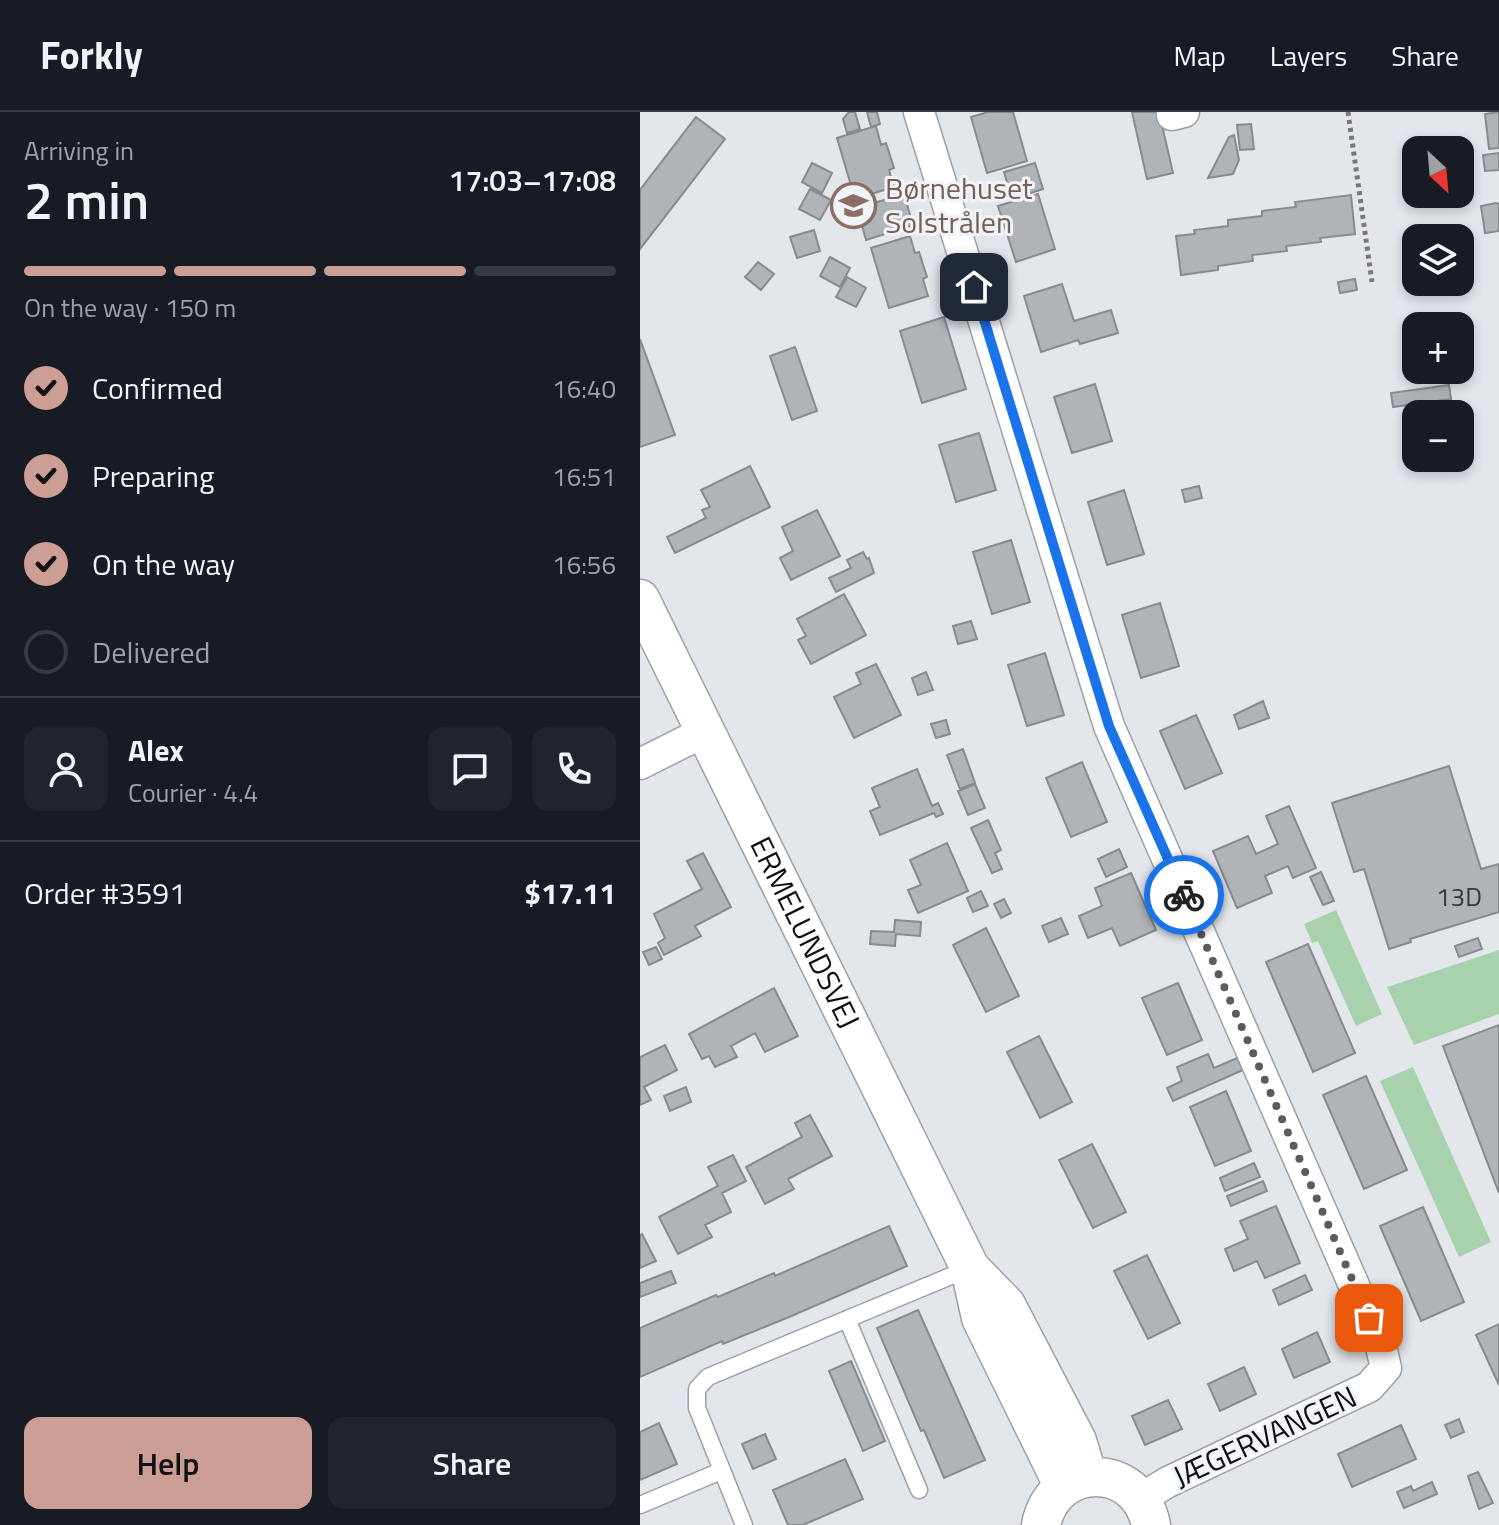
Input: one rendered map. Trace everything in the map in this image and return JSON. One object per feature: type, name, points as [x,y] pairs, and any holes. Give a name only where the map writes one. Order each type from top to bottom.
[{"type":"street","name":"JÆGERVANGEN","points":[[919,112],[1109,726],[1381,1347],[1386,1368],[1369,1387],[1168,1482],[1146,1512]]},
{"type":"street","name":"ERMELUNDSVEJ","points":[[640,599],[970,1268],[981,1318],[1076,1482]]},
{"type":"street","points":[[640,764],[704,732]]},
{"type":"street","points":[[1041,1525],[1050,1501],[1076,1482],[1101,1477],[1120,1482],[1146,1512]]},
{"type":"lane","points":[[744,1525],[697,1408],[697,1389],[708,1377],[970,1268]]},
{"type":"lane","points":[[847,1319],[919,1490]]},
{"type":"lane","points":[[640,1505],[721,1471]]},
{"type":"path","points":[[1348,112],[1372,282]]},
{"type":"green space","points":[[1336,910],[1382,1014],[1356,1026],[1318,941],[1312,943],[1304,924]]},
{"type":"green space","points":[[1499,950],[1499,1014],[1414,1045],[1387,987]]},
{"type":"green space","points":[[1413,1067],[1491,1242],[1459,1257],[1380,1081]]},
{"type":"building","points":[[849,112],[855,112],[860,129],[847,133],[843,119]]},
{"type":"building","points":[[867,112],[877,112],[880,124],[871,127]]},
{"type":"building","points":[[988,112],[1013,112],[1027,161],[987,173],[971,117]]},
{"type":"building","points":[[1132,112],[1159,112],[1173,173],[1147,179]]},
{"type":"building","points":[[1499,112],[1499,148],[1489,149],[1485,114]]},
{"type":"building","points":[[696,117],[725,139],[640,249],[640,190]]},
{"type":"building","points":[[1251,124],[1254,149],[1240,150],[1237,125]]},
{"type":"building","points":[[876,126],[881,145],[886,143],[894,168],[889,170],[894,187],[855,199],[837,138]]},
{"type":"building","points":[[1234,135],[1239,160],[1233,174],[1208,178],[1229,137]]},
{"type":"building","points":[[1499,153],[1499,170],[1485,171],[1483,155]]},
{"type":"building","points":[[812,163],[832,173],[822,193],[802,182]]},
{"type":"building","points":[[1035,163],[1043,189],[1012,199],[1004,172]]},
{"type":"building","points":[[810,189],[831,200],[820,220],[799,209]]},
{"type":"building","points":[[904,194],[913,225],[866,240],[857,208]]},
{"type":"building","points":[[1038,194],[1055,249],[1016,262],[998,206]]},
{"type":"building","points":[[1351,195],[1355,234],[1286,246],[1287,251],[1252,255],[1253,261],[1181,275],[1176,236],[1195,234],[1194,230],[1228,226],[1228,220],[1262,216],[1262,211],[1296,207],[1295,202]]},
{"type":"building","points":[[1499,204],[1499,231],[1485,233],[1481,206]]},
{"type":"building","points":[[814,230],[820,251],[797,258],[790,237]]},
{"type":"building","points":[[910,236],[927,277],[923,279],[928,296],[889,308],[871,248]]},
{"type":"building","points":[[830,257],[850,268],[840,287],[820,276]]},
{"type":"building","points":[[758,262],[774,274],[761,290],[745,277]]},
{"type":"building","points":[[847,277],[866,288],[856,307],[836,297]]},
{"type":"building","points":[[1355,279],[1357,290],[1340,293],[1338,282]]},
{"type":"building","points":[[1062,284],[1074,321],[1111,310],[1118,333],[1080,344],[1078,340],[1041,352],[1024,296]]},
{"type":"building","points":[[944,317],[966,389],[922,403],[900,331]]},
{"type":"building","points":[[640,339],[675,435],[640,447]]},
{"type":"building","points":[[795,347],[817,411],[792,420],[770,356]]},
{"type":"building","points":[[1095,384],[1112,441],[1072,453],[1054,397]]},
{"type":"building","points":[[1449,385],[1451,399],[1402,400],[1402,406],[1393,407],[1391,393]]},
{"type":"building","points":[[979,433],[996,490],[956,502],[939,445]]},
{"type":"building","points":[[750,466],[770,507],[675,553],[667,537],[706,518],[702,510],[710,507],[701,490]]},
{"type":"building","points":[[1199,486],[1202,498],[1185,502],[1182,490]]},
{"type":"building","points":[[1124,490],[1144,554],[1107,565],[1088,502]]},
{"type":"building","points":[[817,510],[840,556],[791,580],[780,558],[793,551],[782,527]]},
{"type":"building","points":[[1011,540],[1030,602],[992,614],[973,552]]},
{"type":"building","points":[[863,552],[869,558],[874,573],[836,592],[829,578],[851,568],[847,560]]},
{"type":"building","points":[[844,594],[866,635],[811,664],[798,640],[806,636],[797,619]]},
{"type":"building","points":[[1160,603],[1179,666],[1141,678],[1122,615]]},
{"type":"building","points":[[971,621],[977,639],[958,644],[953,626]]},
{"type":"building","points":[[1045,653],[1064,715],[1027,726],[1008,665]]},
{"type":"building","points":[[876,664],[901,715],[854,738],[834,697],[861,684],[856,673]]},
{"type":"building","points":[[926,672],[933,690],[918,695],[912,678]]},
{"type":"building","points":[[1263,701],[1269,718],[1239,729],[1234,715]]},
{"type":"building","points":[[1196,715],[1222,773],[1185,789],[1160,731]]},
{"type":"building","points":[[946,720],[950,734],[936,738],[931,724]]},
{"type":"building","points":[[963,749],[975,783],[960,789],[947,755]]},
{"type":"building","points":[[1082,762],[1107,822],[1071,837],[1046,778]]},
{"type":"building","points":[[1449,766],[1481,869],[1499,864],[1499,912],[1410,939],[1411,942],[1389,949],[1364,869],[1354,872],[1332,803]]},
{"type":"building","points":[[917,769],[932,806],[938,803],[943,814],[936,817],[934,813],[880,835],[870,811],[880,807],[872,788]]},
{"type":"building","points":[[975,784],[985,808],[968,815],[958,791]]},
{"type":"building","points":[[1289,806],[1316,868],[1293,878],[1288,866],[1265,876],[1272,893],[1237,908],[1213,851],[1248,836],[1256,854],[1278,844],[1266,816]]},
{"type":"building","points":[[988,820],[1001,850],[995,853],[1002,869],[992,873],[971,828]]},
{"type":"building","points":[[947,843],[968,891],[918,913],[908,890],[921,885],[910,860]]},
{"type":"building","points":[[1119,849],[1127,867],[1106,877],[1098,859]]},
{"type":"building","points":[[703,853],[731,907],[695,926],[701,936],[664,955],[658,943],[665,938],[654,914],[702,889],[687,861]]},
{"type":"building","points":[[1321,872],[1334,901],[1323,905],[1310,877]]},
{"type":"building","points":[[1131,873],[1156,930],[1120,946],[1112,928],[1088,938],[1079,916],[1102,906],[1095,888]]},
{"type":"building","points":[[981,891],[988,906],[973,912],[967,898]]},
{"type":"building","points":[[1004,899],[1011,913],[1001,918],[994,904]]},
{"type":"building","points":[[1061,918],[1068,934],[1049,942],[1042,926]]},
{"type":"building","points":[[895,920],[921,922],[920,936],[896,934],[895,946],[870,944],[871,931],[894,932]]},
{"type":"building","points":[[986,928],[1019,996],[986,1012],[953,945]]},
{"type":"building","points":[[1478,938],[1482,949],[1459,957],[1455,946]]},
{"type":"building","points":[[1308,944],[1355,1053],[1313,1072],[1266,962]]},
{"type":"building","points":[[656,947],[662,959],[649,965],[643,952]]},
{"type":"building","points":[[1178,983],[1202,1040],[1167,1055],[1142,998]]},
{"type":"building","points":[[774,988],[798,1036],[765,1052],[755,1033],[731,1046],[737,1057],[715,1067],[709,1056],[702,1059],[689,1034]]},
{"type":"building","points":[[1499,1025],[1499,1193],[1443,1046]]},
{"type":"building","points":[[1039,1036],[1072,1102],[1040,1118],[1007,1052]]},
{"type":"building","points":[[665,1045],[677,1070],[644,1087],[651,1100],[640,1105],[640,1057]]},
{"type":"building","points":[[1208,1054],[1214,1068],[1237,1058],[1243,1070],[1173,1101],[1167,1088],[1182,1081],[1177,1067]]},
{"type":"building","points":[[1366,1076],[1407,1170],[1364,1189],[1323,1095]]},
{"type":"building","points":[[686,1087],[691,1102],[670,1111],[664,1096]]},
{"type":"building","points":[[1226,1091],[1251,1151],[1215,1166],[1190,1107]]},
{"type":"building","points":[[810,1115],[832,1156],[788,1179],[794,1189],[765,1204],[746,1167],[802,1137],[795,1123]]},
{"type":"building","points":[[1092,1144],[1126,1212],[1093,1228],[1059,1160]]},
{"type":"building","points":[[733,1155],[746,1181],[722,1193],[731,1212],[705,1225],[712,1237],[678,1254],[659,1217],[718,1186],[708,1167]]},
{"type":"building","points":[[1254,1163],[1260,1177],[1225,1191],[1220,1178]]},
{"type":"building","points":[[1263,1181],[1267,1191],[1231,1206],[1227,1196]]},
{"type":"building","points":[[1276,1206],[1300,1263],[1265,1278],[1257,1261],[1234,1271],[1225,1249],[1248,1239],[1240,1221]]},
{"type":"building","points":[[1423,1207],[1464,1302],[1421,1321],[1380,1226]]},
{"type":"building","points":[[889,1226],[907,1266],[640,1377],[640,1328],[716,1295],[718,1297],[774,1273],[775,1276]]},
{"type":"building","points":[[640,1235],[656,1261],[640,1268]]},
{"type":"building","points":[[1147,1255],[1180,1323],[1148,1339],[1114,1271]]},
{"type":"building","points":[[671,1271],[676,1283],[640,1297],[640,1283]]},
{"type":"building","points":[[1305,1275],[1312,1290],[1279,1305],[1273,1290]]},
{"type":"building","points":[[918,1310],[985,1460],[944,1478],[877,1328]]},
{"type":"building","points":[[1499,1324],[1499,1385],[1476,1335]]},
{"type":"building","points":[[1317,1332],[1330,1362],[1294,1378],[1282,1349]]},
{"type":"building","points":[[851,1361],[885,1441],[863,1451],[829,1371]]},
{"type":"building","points":[[1244,1367],[1256,1394],[1220,1411],[1208,1384]]},
{"type":"building","points":[[1168,1400],[1182,1429],[1145,1445],[1132,1416]]},
{"type":"building","points":[[1459,1419],[1464,1432],[1451,1438],[1445,1425]]},
{"type":"building","points":[[659,1423],[677,1464],[640,1480],[640,1432]]},
{"type":"building","points":[[1401,1425],[1416,1459],[1352,1487],[1338,1454]]},
{"type":"building","points":[[765,1434],[776,1459],[753,1469],[742,1444]]},
{"type":"building","points":[[845,1459],[863,1499],[803,1525],[788,1525],[773,1490]]},
{"type":"building","points":[[1478,1472],[1493,1503],[1479,1509],[1468,1476]]},
{"type":"building","points":[[1432,1482],[1437,1494],[1404,1508],[1397,1492],[1411,1486],[1413,1491]]},
{"type":"way so far","points":[[1184,895],[1369,1318]]},
{"type":"place","name":"Børnehuset Solstrålen","points":[[854,206]]},
{"type":"route","points":[[974,287],[1109,726],[1184,895]]}]
